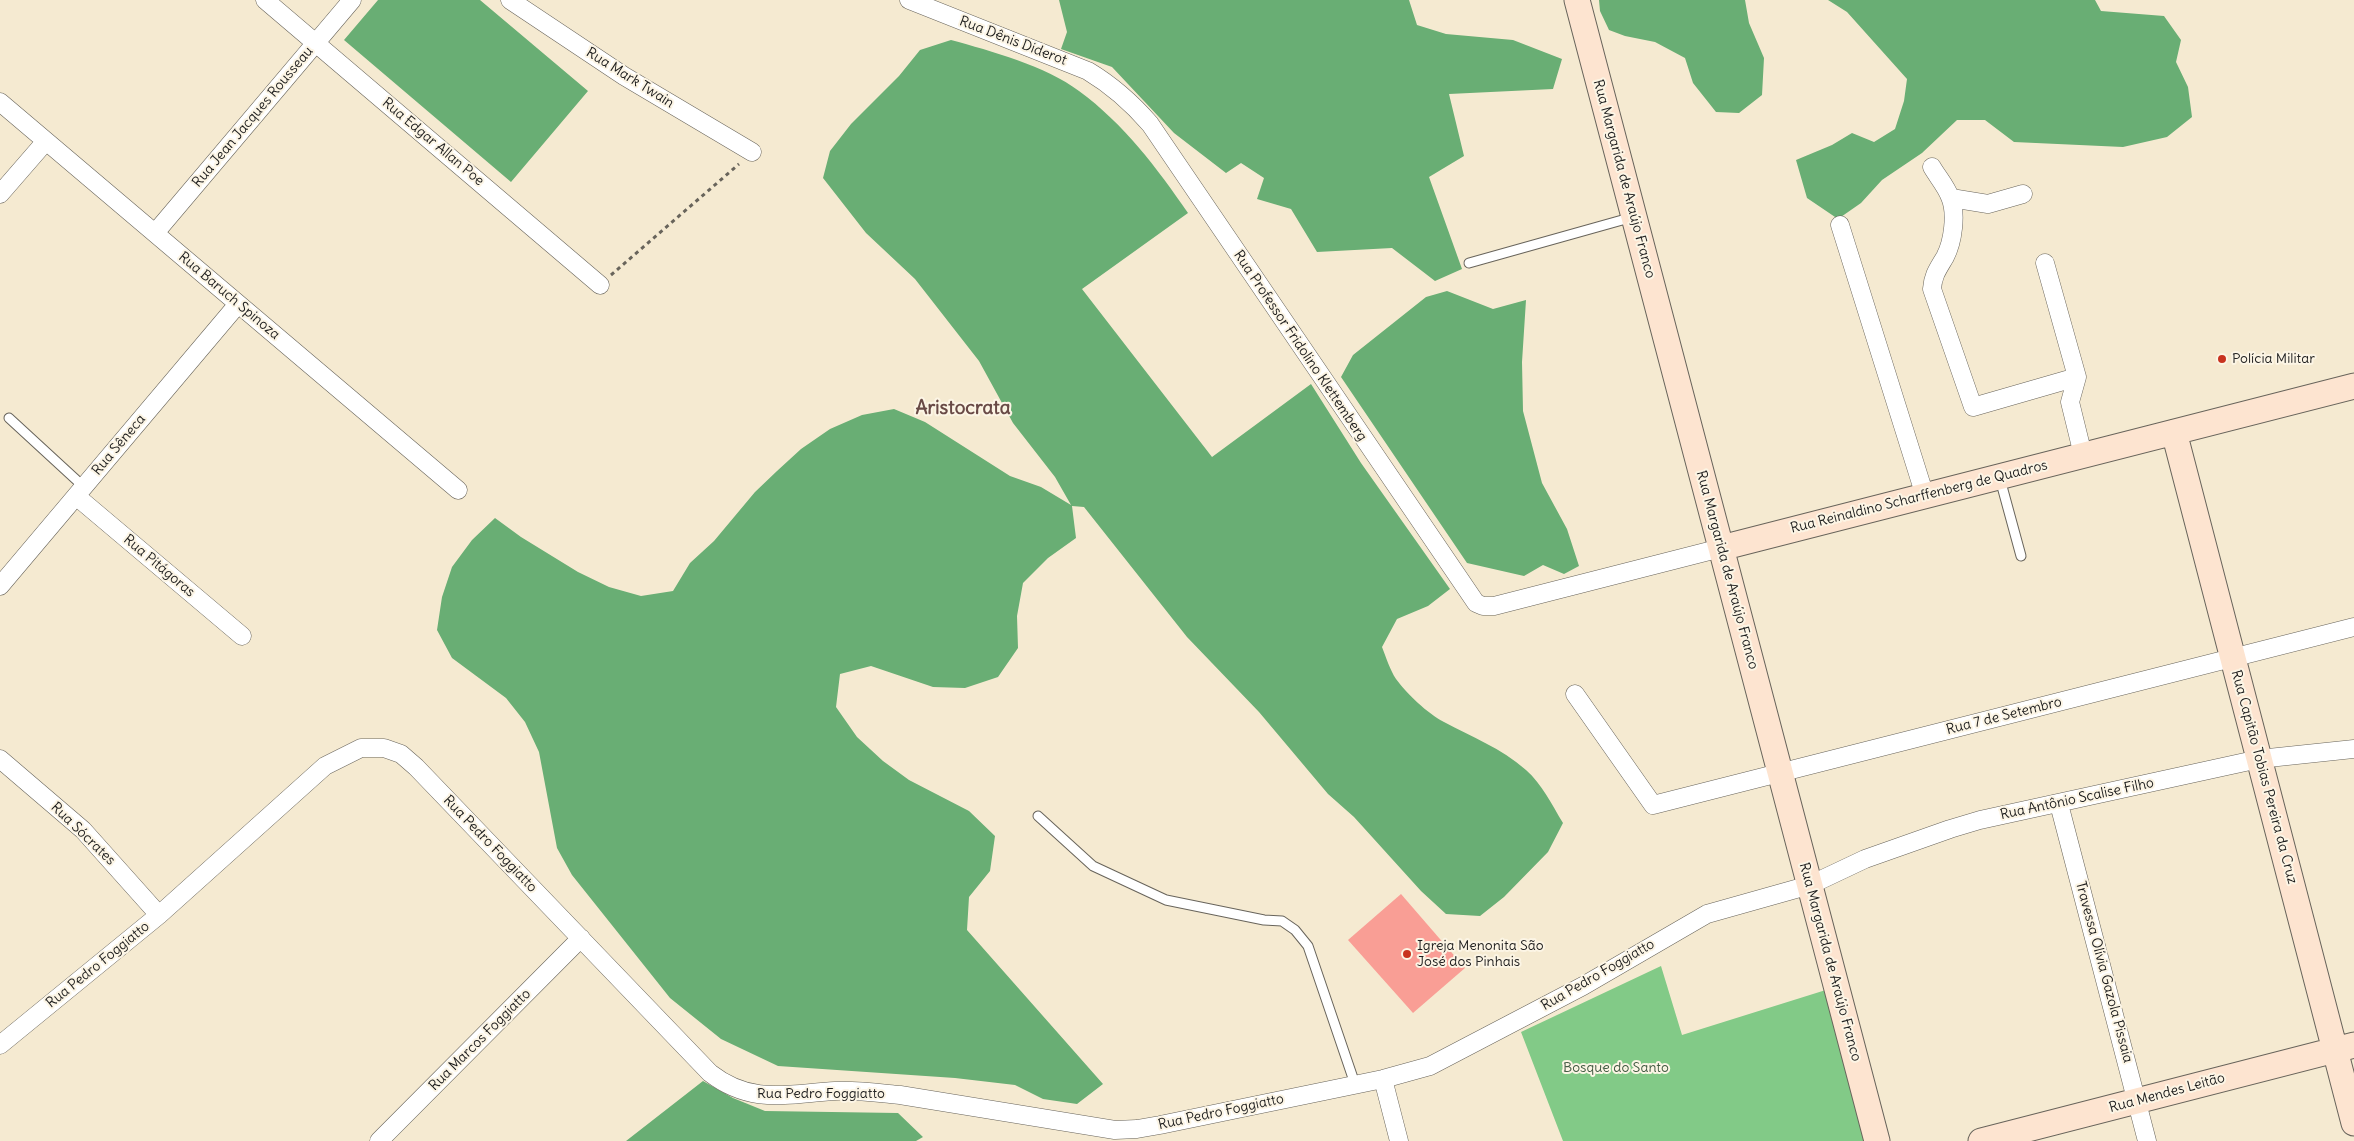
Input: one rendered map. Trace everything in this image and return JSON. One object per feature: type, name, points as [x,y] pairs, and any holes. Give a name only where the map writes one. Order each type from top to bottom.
[{"type":"street","name":"Rua Edgar Allan Poe","points":[[265,0],[600,285]]},
{"type":"street","name":"Rua Jean Jacques Rousseau","points":[[155,233],[352,0]]},
{"type":"street","name":"Rua Mark Twain","points":[[510,0],[624,76],[752,152]]},
{"type":"street","name":"Rua Dênis Diderot","points":[[909,0],[1063,60],[1088,71],[1114,87]]},
{"type":"street","name":"Rua Margarida de Araújo Franco","points":[[1577,0],[1877,1141]]},
{"type":"street","name":"Rua Professor Fridolino Klettemberg","points":[[1114,87],[1150,124],[1470,597],[1483,606]]},
{"type":"street","name":"Rua Baruch Spinoza","points":[[0,102],[458,490]]},
{"type":"street","points":[[0,194],[46,141]]},
{"type":"street","points":[[1932,167],[1951,198],[1953,221],[1951,241],[1945,256],[1933,276],[1932,289],[1973,406],[2077,377]]},
{"type":"street","points":[[1951,198],[1988,204],[2023,194]]},
{"type":"street","points":[[1840,225],[1925,496]]},
{"type":"street","points":[[2045,263],[2077,377],[2070,402],[2083,455]]},
{"type":"street","name":"Rua Sêneca","points":[[0,586],[238,304]]},
{"type":"street","name":"Rua Reinaldino Scharffenberg de Quadros","points":[[1483,606],[1494,606],[2354,386]]},
{"type":"street","name":"Rua Capitão Tobias Pereira da Cruz","points":[[2174,432],[2259,759],[2344,1047],[2354,1123]]},
{"type":"street","name":"Rua Pitágoras","points":[[80,491],[242,636]]},
{"type":"street","name":"Rua 7 de Setembro","points":[[1575,694],[1653,804],[2354,627]]},
{"type":"street","name":"Rua Pedro Foggiatto","points":[[0,1046],[159,915],[325,766],[361,748],[384,748],[401,754],[416,767],[710,1073],[721,1082],[754,1095],[773,1097],[837,1091],[864,1091],[900,1095],[1092,1127],[1137,1130],[1408,1073],[1445,1059],[1583,986],[1706,914],[1810,885]]},
{"type":"street","name":"Rua Antônio Scalise Filho","points":[[1810,885],[1865,859],[1980,820],[2259,759],[2354,749]]},
{"type":"street","name":"Rua Sócrates","points":[[0,759],[83,830],[159,915]]},
{"type":"street","name":"Travessa Olívia Gazola Pissaia","points":[[2060,804],[2148,1141]]},
{"type":"street","name":"Rua Marcos Foggiatto","points":[[378,1141],[581,938]]},
{"type":"street","name":"Rua Mendes Leitão","points":[[1981,1141],[2344,1047]]},
{"type":"street","points":[[1383,1079],[1399,1141]]},
{"type":"lane","points":[[1469,263],[1634,216]]},
{"type":"lane","points":[[9,418],[80,491]]},
{"type":"lane","points":[[2000,476],[2021,556]]},
{"type":"lane","points":[[1038,816],[1093,866],[1166,900],[1264,920],[1282,921],[1295,930],[1308,946],[1355,1084]]},
{"type":"path","points":[[600,285],[752,152]]},
{"type":"green space","points":[[378,0],[480,0],[588,91],[511,182],[344,40]]},
{"type":"green space","points":[[1059,0],[1409,0],[1417,25],[1446,34],[1513,40],[1562,59],[1553,89],[1449,94],[1464,156],[1429,177],[1462,269],[1435,281],[1392,248],[1317,252],[1291,209],[1257,199],[1264,178],[1241,163],[1226,173],[1174,133],[1112,67],[1061,49],[1067,32]]},
{"type":"green space","points":[[1599,0],[1745,0],[1749,23],[1764,58],[1762,95],[1739,113],[1716,112],[1693,83],[1685,58],[1655,42],[1625,36],[1609,30],[1600,11]]},
{"type":"green space","points":[[1828,0],[2095,0],[2101,11],[2164,16],[2181,40],[2176,62],[2188,87],[2192,117],[2167,137],[2123,147],[2014,142],[1985,120],[1957,120],[1922,153],[1882,180],[1861,203],[1838,219],[1807,198],[1796,160],[1832,145],[1852,133],[1874,142],[1895,129],[1904,101],[1907,79],[1847,12]]},
{"type":"green space","points":[[951,40],[1018,60],[1066,82],[1111,118],[1152,163],[1188,213],[1082,289],[1212,457],[1311,384],[1361,463],[1450,589],[1428,606],[1397,619],[1382,647],[1394,675],[1412,697],[1431,714],[1496,749],[1526,770],[1542,788],[1563,823],[1548,852],[1504,897],[1480,916],[1446,914],[1421,891],[1354,817],[1328,794],[1259,712],[1187,637],[1084,507],[1072,506],[1076,538],[1048,558],[1023,583],[1017,616],[1018,648],[998,677],[965,688],[933,687],[871,666],[840,674],[836,707],[857,737],[883,761],[909,780],[969,811],[995,836],[990,871],[969,897],[967,930],[1103,1084],[1077,1104],[1043,1099],[1015,1085],[955,1078],[778,1066],[721,1039],[670,998],[572,875],[557,848],[539,752],[525,722],[506,698],[452,658],[437,630],[442,597],[452,567],[472,540],[495,518],[521,537],[578,572],[609,587],[641,596],[673,591],[690,563],[714,541],[755,492],[777,471],[801,449],[830,429],[862,415],[894,409],[925,422],[1010,476],[1041,487],[1071,505],[1055,477],[1013,423],[979,361],[915,279],[866,233],[823,178],[830,151],[851,124],[899,76],[920,50]]},
{"type":"green space","points":[[1447,291],[1493,309],[1526,300],[1522,362],[1523,411],[1542,483],[1567,529],[1579,566],[1564,574],[1543,565],[1524,576],[1467,563],[1341,377],[1353,355],[1426,297]]},
{"type":"green space","name":"Bosque do Santo","points":[[1661,966],[1682,1035],[1829,989],[1870,1141],[1563,1141],[1521,1032]]},
{"type":"green space","points":[[703,1081],[733,1098],[765,1111],[898,1113],[923,1137],[916,1141],[626,1141]]},
{"type":"building","name":"Igreja Menonita São José dos Pinhais","points":[[1401,894],[1465,968],[1413,1013],[1348,940]]},
{"type":"place","name":"Polícia Militar","points":[[2222,359]]},
{"type":"place","name":"Igreja Menonita São José dos Pinhais","points":[[1407,954]]},
{"type":"district","name":"Aristocrata","points":[[963,409]]}]
